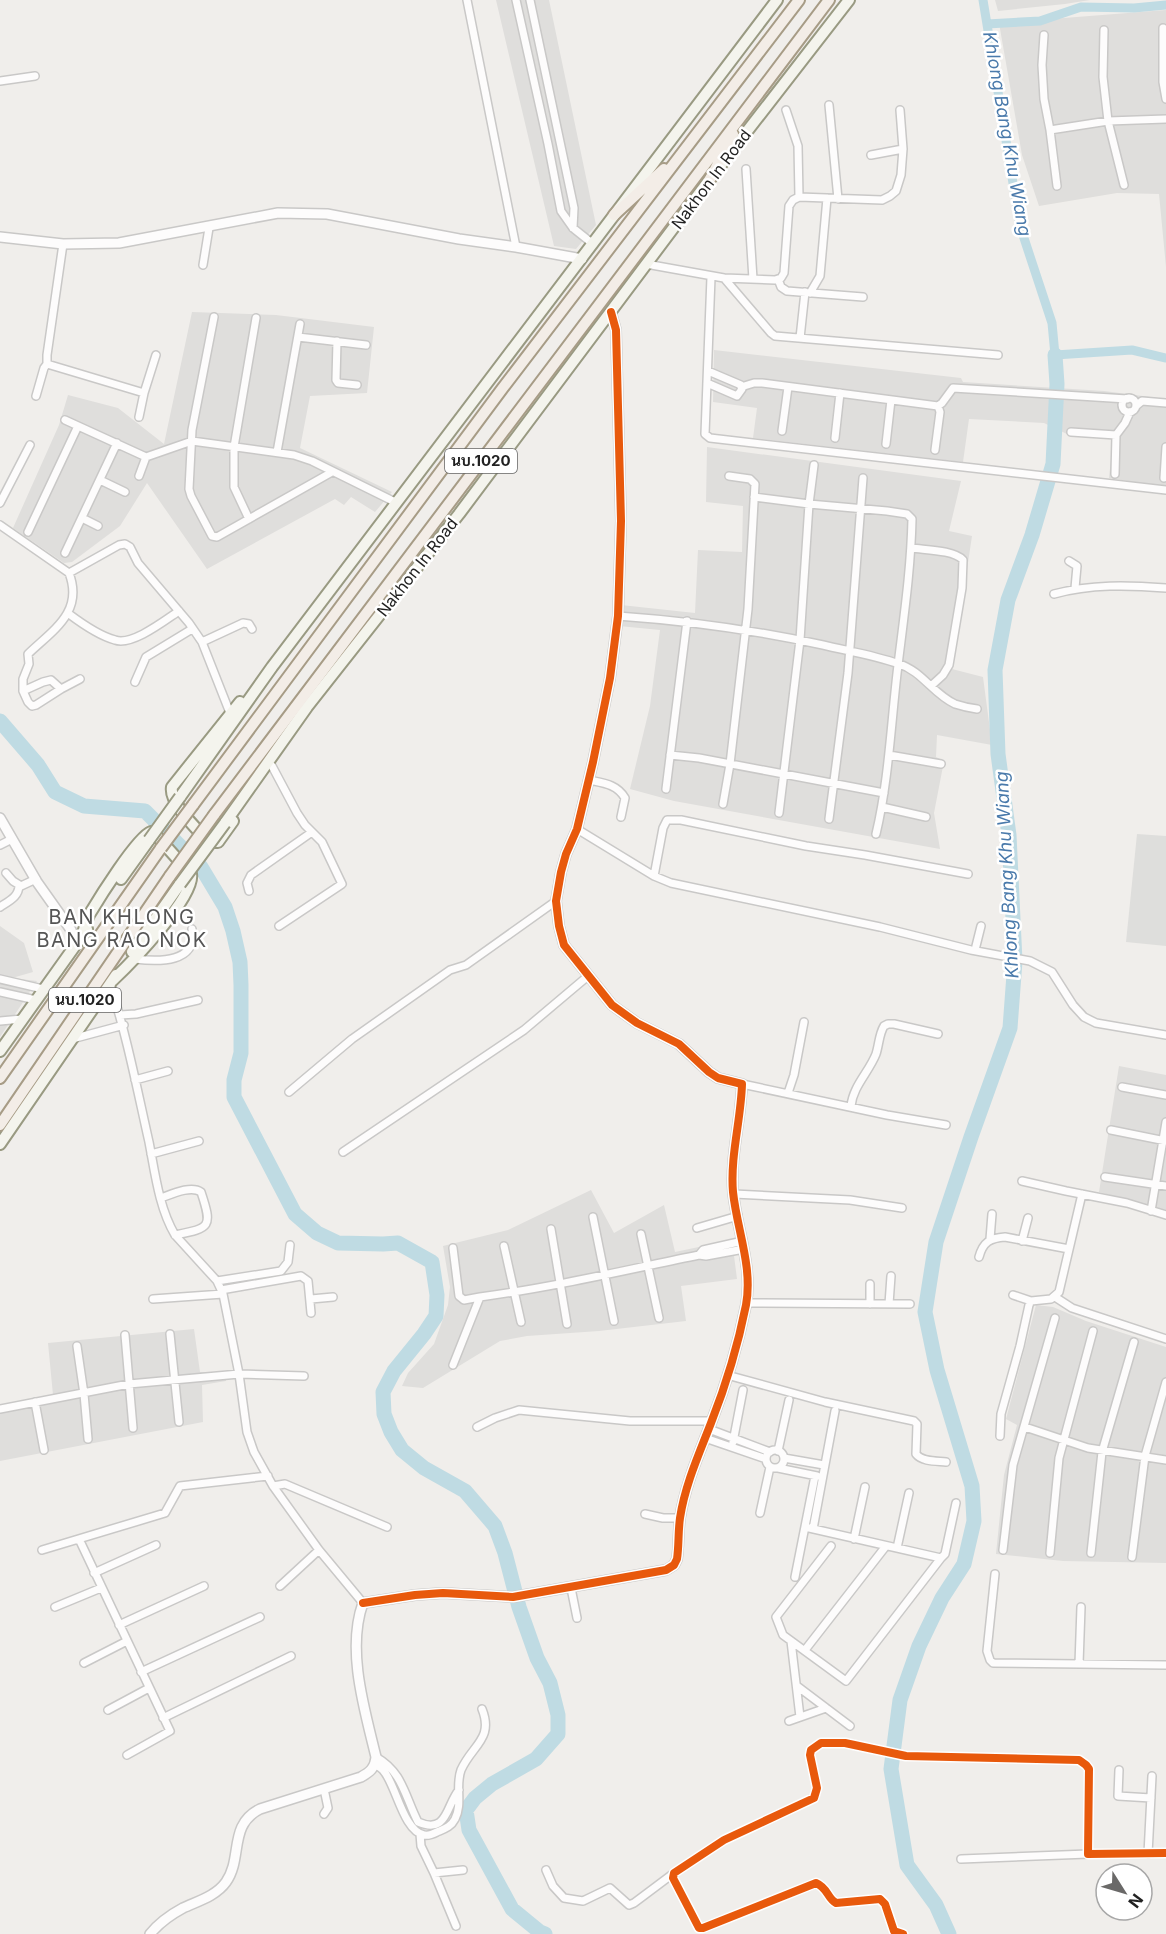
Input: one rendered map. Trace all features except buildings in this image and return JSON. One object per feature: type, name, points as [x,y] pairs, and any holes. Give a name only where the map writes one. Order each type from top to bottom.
[{"type":"main road","name":"นบ.1020","points":[[0,1051],[3,1040],[36,1000],[272,667],[777,0]]},
{"type":"main road","name":"นบ.1020","points":[[0,1078],[161,848],[502,388],[799,0]]},
{"type":"main road","name":"Nakhon In Road","points":[[0,1125],[214,815],[829,0]]},
{"type":"main road","name":"Nakhon In Road","points":[[0,1144],[111,982],[307,707],[466,505],[710,179],[849,0]]},
{"type":"main road","points":[[710,179],[747,107]]},
{"type":"main road","points":[[614,215],[686,149]]},
{"type":"main road","points":[[272,667],[230,713],[172,788],[171,794],[174,802],[207,840],[218,842],[267,776],[307,707]]},
{"type":"main road","points":[[83,933],[88,917],[135,846],[145,834],[154,833],[190,874],[192,881],[183,899],[135,959],[111,982]]},
{"type":"street","points":[[467,0],[516,247]]},
{"type":"street","points":[[516,0],[561,211],[573,228],[593,244]]},
{"type":"street","points":[[530,0],[570,184],[574,208],[573,228]]},
{"type":"street","points":[[521,24],[535,21]]},
{"type":"street","points":[[1163,28],[1163,82],[1166,99]]},
{"type":"street","points":[[1104,30],[1103,76],[1108,121],[1124,185]]},
{"type":"street","points":[[1044,35],[1042,65],[1044,99],[1057,186]]},
{"type":"street","points":[[0,81],[35,76]]},
{"type":"street","points":[[829,105],[838,199]]},
{"type":"street","points":[[786,110],[798,146],[800,197]]},
{"type":"street","points":[[646,264],[724,279],[778,279],[784,273],[790,203],[793,200],[800,197],[882,200],[896,190],[901,175],[903,149],[900,110]]},
{"type":"street","points":[[1050,130],[1108,121],[1166,119]]},
{"type":"street","points":[[548,144],[561,141]]},
{"type":"street","points":[[871,155],[903,149]]},
{"type":"street","points":[[746,169],[753,279]]},
{"type":"street","points":[[556,186],[570,184]]},
{"type":"street","points":[[800,338],[808,292],[820,276],[827,198]]},
{"type":"street","points":[[0,237],[63,244],[119,243],[209,228],[278,213],[327,214],[582,259]]},
{"type":"street","points":[[203,265],[209,228]]},
{"type":"street","points":[[36,396],[47,364],[46,355],[63,244]]},
{"type":"street","points":[[711,277],[705,434],[710,438],[1166,489]]},
{"type":"street","points":[[724,279],[773,335],[998,355]]},
{"type":"street","points":[[778,279],[786,290],[863,297]]},
{"type":"street","points":[[611,312],[616,330],[621,521],[618,616],[610,678],[589,780],[577,829],[566,854],[556,901],[564,945],[617,1010],[679,1044],[718,1078],[946,1125]]},
{"type":"street","points":[[214,318],[192,441],[189,489],[212,536],[217,537],[332,472]]},
{"type":"street","points":[[249,519],[234,487],[234,447],[256,318]]},
{"type":"street","points":[[277,452],[300,324]]},
{"type":"street","points":[[298,338],[366,345]]},
{"type":"street","points":[[337,341],[336,380],[344,385],[357,385]]},
{"type":"street","points":[[139,417],[156,355]]},
{"type":"street","points":[[47,364],[144,393]]},
{"type":"street","points":[[708,371],[741,387]]},
{"type":"street","points":[[707,383],[737,396],[740,394],[741,387]]},
{"type":"street","points":[[741,387],[754,383],[938,406],[953,388],[1127,399],[1134,400],[1136,406]]},
{"type":"street","points":[[782,431],[788,387]]},
{"type":"street","points":[[835,438],[840,393]]},
{"type":"street","points":[[1127,399],[1122,406],[1124,410],[1130,412]]},
{"type":"street","points":[[886,444],[891,400]]},
{"type":"street","points":[[1115,474],[1116,435],[1130,412],[1142,401],[1166,403]]},
{"type":"street","points":[[935,450],[940,412],[938,406]]},
{"type":"street","points":[[65,420],[146,457],[192,441],[294,455],[312,461],[396,502]]},
{"type":"street","points":[[28,532],[78,426]]},
{"type":"street","points":[[1071,432],[1116,435]]},
{"type":"street","points":[[65,553],[117,443]]},
{"type":"street","points":[[0,503],[30,445]]},
{"type":"street","points":[[1164,478],[1166,447]]},
{"type":"street","points":[[139,476],[146,457]]},
{"type":"street","points":[[779,813],[800,640],[809,504],[814,465]]},
{"type":"street","points":[[723,804],[746,629],[755,484],[752,481],[729,476]]},
{"type":"street","points":[[829,819],[835,785],[849,651],[863,478]]},
{"type":"street","points":[[100,480],[125,492]]},
{"type":"street","points":[[754,497],[907,514],[912,519],[912,548],[904,631],[898,663],[884,794],[876,834]]},
{"type":"street","points":[[82,518],[98,526]]},
{"type":"street","points":[[0,525],[69,573],[72,580],[73,598],[69,614],[28,654],[29,664],[23,679],[23,690],[28,702],[32,706],[36,705],[61,688],[80,679]]},
{"type":"street","points":[[69,573],[119,545],[125,544],[130,547],[138,562],[202,642],[230,713]]},
{"type":"street","points":[[912,548],[953,554],[963,560],[962,588],[949,665],[932,686]]},
{"type":"street","points":[[1069,561],[1077,566],[1075,588]]},
{"type":"street","points":[[1053,594],[1075,588],[1128,585],[1166,588]]},
{"type":"street","points":[[69,614],[116,641],[134,639],[179,611]]},
{"type":"street","points":[[618,616],[687,621],[746,629],[898,663],[918,674],[954,704],[977,710]]},
{"type":"street","points":[[666,789],[687,621]]},
{"type":"street","points":[[202,642],[243,623],[249,624],[252,629]]},
{"type":"street","points":[[135,682],[146,657],[192,629]]},
{"type":"street","points":[[23,690],[47,680],[61,688]]},
{"type":"street","points":[[670,755],[699,758],[884,794]]},
{"type":"street","points":[[889,755],[941,764]]},
{"type":"street","points":[[272,766],[297,813],[322,842],[342,884],[279,926]]},
{"type":"street","points":[[589,780],[614,786],[621,791],[625,798],[621,818]]},
{"type":"street","points":[[882,807],[926,817]]},
{"type":"street","points":[[0,818],[3,829],[12,839],[71,930],[76,944]]},
{"type":"street","points":[[654,876],[663,828],[668,820],[681,820],[806,846],[968,874]]},
{"type":"street","points":[[577,829],[654,876],[670,883],[1030,961],[1052,972],[1073,1005],[1084,1017],[1096,1023],[1166,1035]]},
{"type":"street","points":[[249,891],[248,883],[251,875],[312,832]]},
{"type":"street","points":[[0,845],[12,839]]},
{"type":"street","points":[[6,873],[21,886],[36,879]]},
{"type":"street","points":[[0,907],[14,898],[19,885]]},
{"type":"street","points":[[289,1092],[352,1039],[450,970],[466,965],[556,901]]},
{"type":"street","points":[[975,950],[981,926]]},
{"type":"street","points":[[135,959],[151,961],[185,954],[192,946],[194,938],[192,929]]},
{"type":"street","points":[[343,1152],[524,1030],[588,976]]},
{"type":"street","points":[[0,979],[43,989]]},
{"type":"street","points":[[111,982],[124,1025],[160,1198],[175,1235],[217,1281],[222,1292],[239,1374],[247,1432],[254,1452],[273,1486],[319,1550],[363,1603]]},
{"type":"street","points":[[0,992],[36,1000]]},
{"type":"street","points":[[120,1015],[136,1014],[198,1000]]},
{"type":"street","points":[[0,1021],[22,1019]]},
{"type":"street","points":[[789,1093],[804,1022]]},
{"type":"street","points":[[851,1106],[857,1087],[870,1068],[884,1026],[894,1024],[938,1034]]},
{"type":"street","points":[[72,1039],[124,1025]]},
{"type":"street","points":[[135,1080],[168,1071]]},
{"type":"street","points":[[363,1603],[443,1593],[513,1597],[666,1570],[674,1565],[677,1559],[680,1518],[696,1461],[739,1336],[746,1303],[747,1276],[734,1194],[734,1149],[742,1084]]},
{"type":"street","points":[[1122,1087],[1166,1095]]},
{"type":"street","points":[[1151,1211],[1166,1122]]},
{"type":"street","points":[[1111,1130],[1164,1141]]},
{"type":"street","points":[[151,1154],[199,1142]]},
{"type":"street","points":[[1105,1177],[1166,1186]]},
{"type":"street","points":[[1022,1181],[1127,1203],[1166,1215]]},
{"type":"street","points":[[160,1198],[191,1189],[201,1192],[208,1220],[206,1226],[175,1235]]},
{"type":"street","points":[[734,1194],[850,1200],[902,1208]]},
{"type":"street","points":[[1055,1298],[1059,1292],[1082,1194]]},
{"type":"street","points":[[990,1239],[992,1214]]},
{"type":"street","points":[[697,1228],[738,1216]]},
{"type":"street","points":[[592,1217],[614,1321]]},
{"type":"street","points":[[1022,1241],[1028,1218]]},
{"type":"street","points":[[551,1229],[567,1324]]},
{"type":"street","points":[[641,1234],[659,1318]]},
{"type":"street","points":[[979,1257],[983,1246],[990,1239],[1005,1237],[1069,1249]]},
{"type":"street","points":[[217,1281],[281,1271],[288,1262],[290,1245]]},
{"type":"street","points":[[453,1248],[459,1296],[464,1300],[560,1284],[699,1255],[706,1256],[743,1245]]},
{"type":"street","points":[[504,1246],[521,1322]]},
{"type":"street","points":[[153,1299],[222,1292],[301,1276],[308,1281],[311,1313]]},
{"type":"street","points":[[889,1304],[891,1276]]},
{"type":"street","points":[[870,1284],[870,1304]]},
{"type":"street","points":[[1013,1295],[1031,1301],[1055,1298],[1072,1308],[1166,1339]]},
{"type":"street","points":[[311,1299],[333,1297]]},
{"type":"street","points":[[453,1365],[480,1297]]},
{"type":"street","points":[[1000,1436],[1002,1414],[1031,1301]]},
{"type":"street","points":[[746,1303],[910,1304]]},
{"type":"street","points":[[1004,1551],[1013,1465],[1055,1318]]},
{"type":"street","points":[[1050,1553],[1059,1458],[1093,1330]]},
{"type":"street","points":[[170,1334],[179,1422]]},
{"type":"street","points":[[125,1335],[133,1428]]},
{"type":"street","points":[[1092,1553],[1102,1452],[1134,1342]]},
{"type":"street","points":[[77,1346],[88,1439]]},
{"type":"street","points":[[0,1409],[129,1384],[239,1374],[304,1376]]},
{"type":"street","points":[[727,1375],[825,1402],[914,1421],[917,1424],[915,1454],[919,1458],[946,1462]]},
{"type":"street","points":[[1132,1557],[1145,1456],[1166,1382]]},
{"type":"street","points":[[732,1447],[743,1390]]},
{"type":"street","points":[[760,1513],[771,1457],[789,1400]]},
{"type":"street","points":[[35,1402],[44,1450]]},
{"type":"street","points":[[477,1427],[519,1410],[708,1429],[771,1457],[778,1468],[818,1477]]},
{"type":"street","points":[[795,1577],[809,1528],[818,1477],[824,1465],[835,1411]]},
{"type":"street","points":[[1025,1427],[1102,1452],[1166,1460]]},
{"type":"street","points":[[708,1429],[732,1447],[771,1457],[824,1465]]},
{"type":"street","points":[[778,1468],[783,1464],[784,1458]]},
{"type":"street","points":[[42,1550],[165,1513],[180,1486],[268,1476]]},
{"type":"street","points":[[273,1486],[285,1484],[387,1527]]},
{"type":"street","points":[[854,1539],[865,1487]]},
{"type":"street","points":[[897,1548],[909,1493]]},
{"type":"street","points":[[831,1546],[776,1617],[783,1635],[846,1681],[945,1554],[956,1503]]},
{"type":"street","points":[[645,1514],[663,1518],[680,1518]]},
{"type":"street","points":[[809,1528],[941,1558]]},
{"type":"street","points":[[79,1539],[170,1731],[127,1755]]},
{"type":"street","points":[[94,1573],[156,1545]]},
{"type":"street","points":[[805,1650],[886,1546]]},
{"type":"street","points":[[280,1586],[319,1550]]},
{"type":"street","points":[[994,1574],[987,1652],[993,1663],[1166,1665]]},
{"type":"street","points":[[119,1625],[204,1586]]},
{"type":"street","points":[[55,1607],[101,1588]]},
{"type":"street","points":[[571,1588],[577,1618]]},
{"type":"street","points":[[363,1603],[356,1641],[357,1659],[376,1761],[383,1770],[410,1824],[420,1834],[430,1835],[450,1826],[456,1818],[460,1800],[459,1777],[463,1766],[486,1730],[486,1719],[482,1709]]},
{"type":"street","points":[[1079,1664],[1081,1607]]},
{"type":"street","points":[[141,1672],[260,1617]]},
{"type":"street","points":[[84,1663],[127,1641]]},
{"type":"street","points":[[791,1641],[800,1717]]},
{"type":"street","points":[[163,1718],[291,1656]]},
{"type":"street","points":[[797,1686],[850,1726]]},
{"type":"street","points":[[108,1710],[149,1688]]},
{"type":"street","points":[[789,1721],[826,1708]]},
{"type":"street","points":[[546,1870],[553,1886],[564,1898],[583,1901],[610,1888],[629,1905],[634,1903],[724,1840],[814,1798],[817,1788],[810,1755],[820,1743],[845,1743],[906,1756],[1079,1760],[1089,1769],[1088,1854]]},
{"type":"street","points":[[150,1934],[171,1916],[215,1892],[224,1884],[231,1869],[242,1827],[249,1814],[361,1777],[370,1773],[376,1761]]},
{"type":"street","points":[[376,1761],[387,1763],[395,1771],[418,1822],[428,1826],[439,1823],[446,1817],[453,1797],[459,1790]]},
{"type":"street","points":[[1119,1770],[1118,1796],[1150,1798]]},
{"type":"street","points":[[1148,1854],[1152,1776]]},
{"type":"street","points":[[324,1789],[328,1808],[324,1814]]},
{"type":"street","points":[[420,1834],[421,1846],[456,1926]]},
{"type":"street","points":[[961,1859],[1166,1853]]},
{"type":"street","points":[[434,1873],[463,1870]]},
{"type":"street","points":[[674,1873],[674,1882],[699,1928],[816,1883],[826,1889],[836,1903],[880,1899],[885,1904],[894,1930],[903,1934]]},
{"type":"shaded area","points":[[496,0],[549,0],[596,225],[576,249],[554,246]]},
{"type":"shaded area","points":[[995,0],[1090,0],[998,11]]},
{"type":"shaded area","points":[[1166,10],[1166,267],[1159,194],[1117,193],[1039,206],[1022,155],[999,23]]},
{"type":"shaded area","points":[[192,312],[276,315],[374,327],[367,393],[310,396],[300,448],[392,492],[375,512],[351,497],[344,505],[335,499],[207,569],[147,483],[120,526],[72,562],[64,563],[13,528],[59,425],[68,395],[118,408],[164,444]]},
{"type":"shaded area","points":[[714,350],[961,378],[963,382],[1104,391],[1166,399],[1166,487],[1109,478],[1113,439],[1067,434],[1044,423],[969,419],[963,462],[753,438],[757,408],[713,402]]},
{"type":"shaded area","points":[[707,447],[961,481],[949,531],[972,536],[952,669],[983,677],[992,745],[937,735],[936,757],[944,761],[934,813],[940,849],[674,801],[630,789],[650,706],[660,630],[619,626],[621,605],[695,613],[698,550],[742,552],[743,506],[706,502]]},
{"type":"shaded area","points":[[1137,834],[1166,836],[1166,946],[1126,942]]},
{"type":"shaded area","points":[[0,926],[24,943],[33,972],[12,978],[37,981],[0,1037]]},
{"type":"shaded area","points":[[1119,1066],[1166,1075],[1166,1210],[1099,1192]]},
{"type":"shaded area","points":[[591,1190],[614,1233],[664,1205],[675,1252],[732,1240],[737,1279],[681,1286],[686,1321],[527,1336],[500,1341],[423,1388],[402,1386],[408,1373],[434,1344],[448,1305],[450,1287],[443,1246],[508,1230]]},
{"type":"shaded area","points":[[1036,1305],[1053,1307],[1086,1321],[1166,1347],[1166,1563],[1063,1561],[996,1554],[1004,1475],[1017,1425],[1006,1419]]},
{"type":"shaded area","points":[[194,1329],[200,1372],[226,1372],[226,1381],[202,1385],[203,1422],[0,1461],[0,1405],[53,1395],[48,1343]]},
{"type":"waterway","name":"Khlong Bang Khu Wiang","points":[[983,0],[1020,226],[1052,323],[1055,355],[1132,350],[1166,358]]},
{"type":"waterway","points":[[987,24],[1040,21],[1081,7],[1134,8],[1166,5]]},
{"type":"waterway","name":"Khlong Bang Khu Wiang","points":[[949,1934],[936,1905],[907,1865],[891,1769],[900,1700],[919,1646],[942,1598],[964,1564],[974,1521],[972,1486],[937,1370],[925,1312],[936,1242],[1010,1028],[1015,961],[1009,835],[998,754],[995,670],[1008,600],[1032,535],[1053,464],[1057,384],[1055,355]]},
{"type":"waterway","points":[[0,721],[38,765],[55,792],[84,806],[145,811],[201,867],[225,907],[240,962],[241,1053],[234,1080],[234,1097],[295,1214],[317,1233],[338,1243],[398,1243],[432,1262],[437,1295],[436,1316],[394,1371],[383,1392],[384,1414],[402,1450],[424,1468],[465,1491],[495,1526],[505,1553],[519,1607],[537,1658],[550,1683],[558,1715],[558,1734],[536,1759],[492,1784],[475,1798],[466,1810],[469,1830],[512,1909],[545,1934]]},
{"type":"cycle path","points":[[363,1603],[443,1593],[513,1597],[666,1570],[674,1565],[677,1559],[680,1518],[685,1494],[727,1380],[746,1305],[748,1291],[746,1263],[732,1178],[742,1084],[718,1078],[679,1044],[637,1023],[612,1005],[564,945],[559,926],[556,901],[561,872],[577,829],[593,762],[610,678],[618,616],[621,521],[616,330],[611,312]]},
{"type":"cycle path","points":[[903,1934],[894,1931],[885,1904],[880,1899],[836,1903],[816,1883],[699,1928],[673,1878],[674,1873],[724,1840],[814,1798],[817,1788],[810,1755],[811,1750],[821,1743],[845,1743],[906,1756],[1079,1760],[1089,1769],[1088,1854],[1166,1853]]},
{"type":"district","name":"BAN KHLONG BANG RAO NOK","points":[[122,928]]}]
